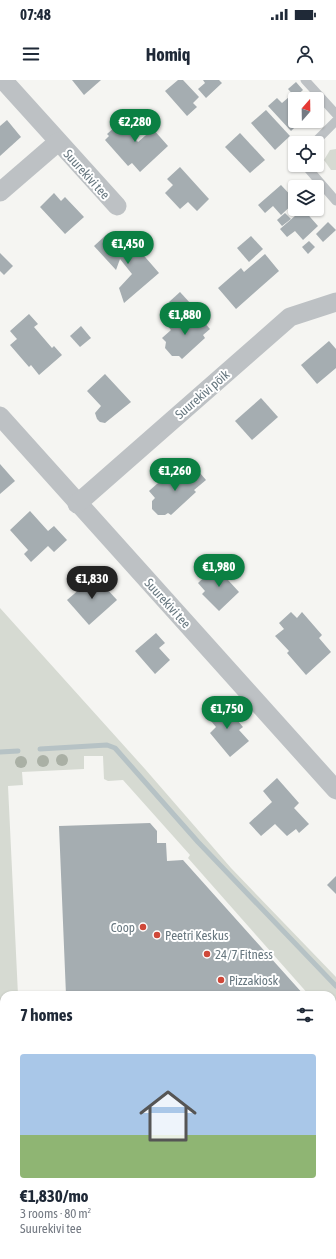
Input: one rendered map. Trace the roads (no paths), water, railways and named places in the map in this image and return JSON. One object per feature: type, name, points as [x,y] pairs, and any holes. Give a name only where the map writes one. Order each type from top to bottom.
[{"type":"street","name":"Suurekivi tee","points":[[3,80],[117,206]]},
{"type":"street","name":"Suurekivi tee","points":[[0,192],[58,142]]},
{"type":"street","name":"Suurekivi põik","points":[[78,504],[290,317],[336,302]]},
{"type":"street","name":"Suurekivi tee","points":[[0,416],[336,790]]},
{"type":"lane","points":[[305,80],[336,114]]},
{"type":"lane","points":[[321,136],[336,121]]},
{"type":"lane","points":[[311,172],[336,200]]},
{"type":"waterway","points":[[40,749],[107,745],[115,748],[198,842],[336,986]]},
{"type":"waterway","points":[[0,752],[18,751]]},
{"type":"place","name":"Coop","points":[[143,927]]},
{"type":"place","name":"Peetri Keskus","points":[[157,935]]},
{"type":"place","name":"24/7 Fitness","points":[[207,954]]},
{"type":"place","name":"Pizzakiosk","points":[[221,980]]}]
